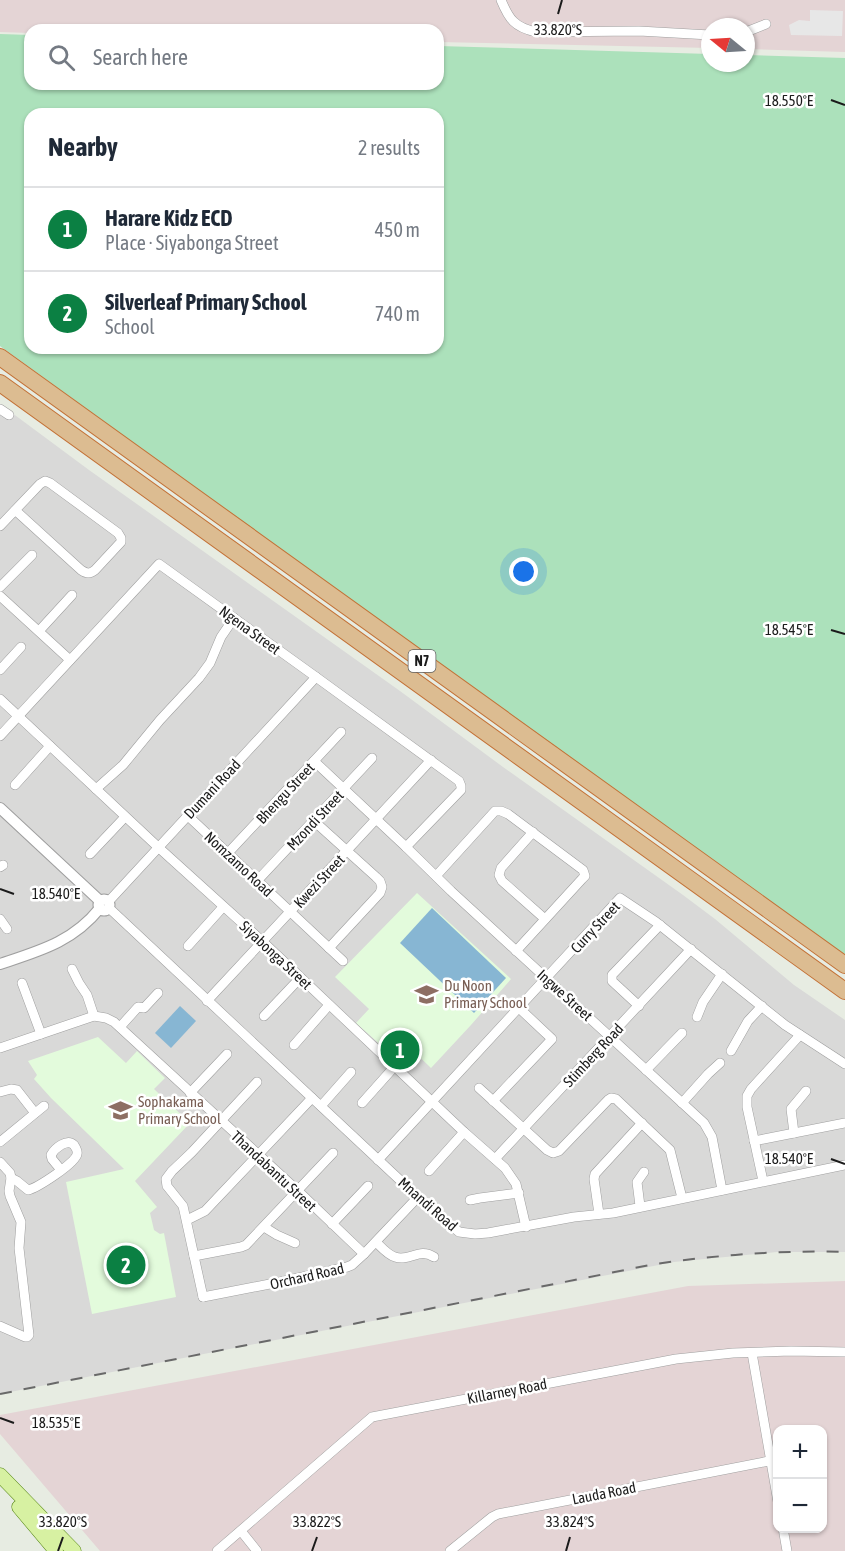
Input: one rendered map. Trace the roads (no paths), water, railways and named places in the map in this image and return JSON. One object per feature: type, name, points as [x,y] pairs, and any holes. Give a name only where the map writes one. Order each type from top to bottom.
[{"type":"highway","name":"N7","points":[[0,357],[845,965]]},
{"type":"highway","name":"N7","points":[[0,383],[845,991]]},
{"type":"main road","points":[[0,1475],[74,1551]]},
{"type":"main road","points":[[0,1485],[56,1551]]},
{"type":"street","points":[[501,0],[507,15],[515,24],[523,29],[536,32],[639,31],[701,34]]},
{"type":"street","points":[[755,28],[766,24]]},
{"type":"street","points":[[0,409],[9,415]]},
{"type":"street","points":[[0,526],[15,510],[40,484],[45,481],[118,533],[121,538],[119,545],[89,574],[81,570],[15,510]]},
{"type":"street","points":[[0,587],[32,555]]},
{"type":"street","name":"Ngena Street","points":[[0,736],[159,564],[461,783],[461,790],[406,847]]},
{"type":"street","points":[[39,631],[72,595]]},
{"type":"street","points":[[0,596],[70,660]]},
{"type":"street","points":[[96,789],[123,765],[210,663],[221,637],[234,618]]},
{"type":"street","points":[[0,670],[21,647]]},
{"type":"street","name":"Dumani Road","points":[[0,964],[48,948],[71,936],[90,921],[316,677]]},
{"type":"street","name":"Siyabonga Street","points":[[0,699],[512,1176],[519,1193],[526,1227]]},
{"type":"street","name":"Bhengu Street","points":[[228,853],[341,732]]},
{"type":"street","points":[[15,785],[50,746]]},
{"type":"street","name":"Mzondi Street","points":[[257,881],[372,758]]},
{"type":"street","name":"Kwezi Street","points":[[207,1001],[431,760]]},
{"type":"street","name":"Ingwe Street","points":[[314,761],[516,951],[704,1123],[710,1131],[722,1190]]},
{"type":"street","points":[[0,808],[104,905]]},
{"type":"street","points":[[436,876],[495,812],[501,811],[533,832],[585,873],[516,951]]},
{"type":"street","name":"Nomzamo Road","points":[[187,815],[343,961]]},
{"type":"street","points":[[90,854],[125,817]]},
{"type":"street","points":[[314,821],[387,886],[329,948]]},
{"type":"street","points":[[533,832],[501,868],[499,875],[502,881],[545,919]]},
{"type":"street","name":"Curry Street","points":[[378,1160],[620,898],[660,924],[800,1035],[845,1064]]},
{"type":"street","name":"Mnandi Road","points":[[104,905],[418,1197],[459,1232],[475,1234],[526,1227],[845,1165]]},
{"type":"street","points":[[188,946],[224,907]]},
{"type":"street","points":[[350,909],[357,917]]},
{"type":"street","points":[[0,919],[7,929]]},
{"type":"street","points":[[639,1006],[612,981],[612,975],[660,924]]},
{"type":"street","name":"Stimberg Road","points":[[495,1159],[691,949]]},
{"type":"street","points":[[1,1046],[94,1016],[87,995],[72,969]]},
{"type":"street","points":[[697,1017],[703,1002],[722,974]]},
{"type":"street","points":[[264,1016],[300,978]]},
{"type":"street","points":[[22,983],[41,1034]]},
{"type":"street","points":[[120,1027],[138,1007],[144,1008],[158,993]]},
{"type":"street","points":[[294,1045],[329,1005]]},
{"type":"street","points":[[731,1051],[748,1021],[762,1006]]},
{"type":"street","points":[[494,1101],[557,1039],[519,1008]]},
{"type":"street","name":"Thandabantu Street","points":[[94,1016],[106,1018],[120,1027],[364,1254]]},
{"type":"street","points":[[646,1070],[682,1034]]},
{"type":"street","points":[[763,1181],[747,1107],[747,1096],[800,1035]]},
{"type":"street","points":[[190,1093],[226,1054]]},
{"type":"street","points":[[682,1103],[720,1063]]},
{"type":"street","points":[[362,1103],[395,1066]]},
{"type":"street","points":[[321,1106],[351,1072]]},
{"type":"street","points":[[197,1305],[203,1297],[187,1220],[183,1206],[167,1186],[167,1176],[257,1082]]},
{"type":"street","points":[[479,1088],[550,1152],[556,1153],[608,1100],[613,1098],[672,1152],[682,1198]]},
{"type":"street","points":[[0,1092],[16,1090],[35,1113]]},
{"type":"street","points":[[794,1133],[791,1109],[806,1091]]},
{"type":"street","points":[[187,1220],[205,1211],[312,1098]]},
{"type":"street","points":[[0,1142],[44,1106]]},
{"type":"street","points":[[599,1214],[595,1174],[642,1124]]},
{"type":"street","points":[[754,1141],[845,1124]]},
{"type":"street","points":[[429,1171],[464,1132]]},
{"type":"street","points":[[192,1152],[200,1159]]},
{"type":"street","points":[[194,1256],[241,1247],[249,1242],[333,1153]]},
{"type":"street","points":[[0,1162],[10,1179],[10,1196],[21,1222],[19,1248],[29,1335],[27,1337],[0,1326]]},
{"type":"street","points":[[10,1179],[30,1190],[61,1170]]},
{"type":"street","points":[[640,1206],[637,1182],[644,1172]]},
{"type":"street","points":[[0,1193],[10,1179]]},
{"type":"street","points":[[332,1224],[368,1186]]},
{"type":"street","points":[[470,1200],[519,1193]]},
{"type":"street","name":"Orchard Road","points":[[203,1297],[352,1265],[418,1197]]},
{"type":"street","points":[[264,1227],[295,1243]]},
{"type":"street","points":[[376,1242],[396,1257],[404,1258],[425,1253],[434,1257]]},
{"type":"street","name":"Killarney Road","points":[[217,1551],[372,1417],[703,1355],[791,1351],[845,1352]]},
{"type":"street","points":[[752,1353],[773,1482]]},
{"type":"street","name":"Lauda Road","points":[[450,1551],[492,1516],[498,1514],[769,1461]]},
{"type":"street","points":[[241,1531],[258,1551]]},
{"type":"street","points":[[784,1533],[788,1551]]},
{"type":"railway","points":[[0,1394],[655,1264],[750,1254],[845,1252]]},
{"type":"place","name":"Du Noon Primary School","points":[[426,994]]},
{"type":"place","name":"Harare Kidz ECD","points":[[400,1050]]},
{"type":"place","name":"Sophakama Primary School","points":[[120,1110]]},
{"type":"place","name":"Silverleaf Primary School","points":[[126,1265]]}]
